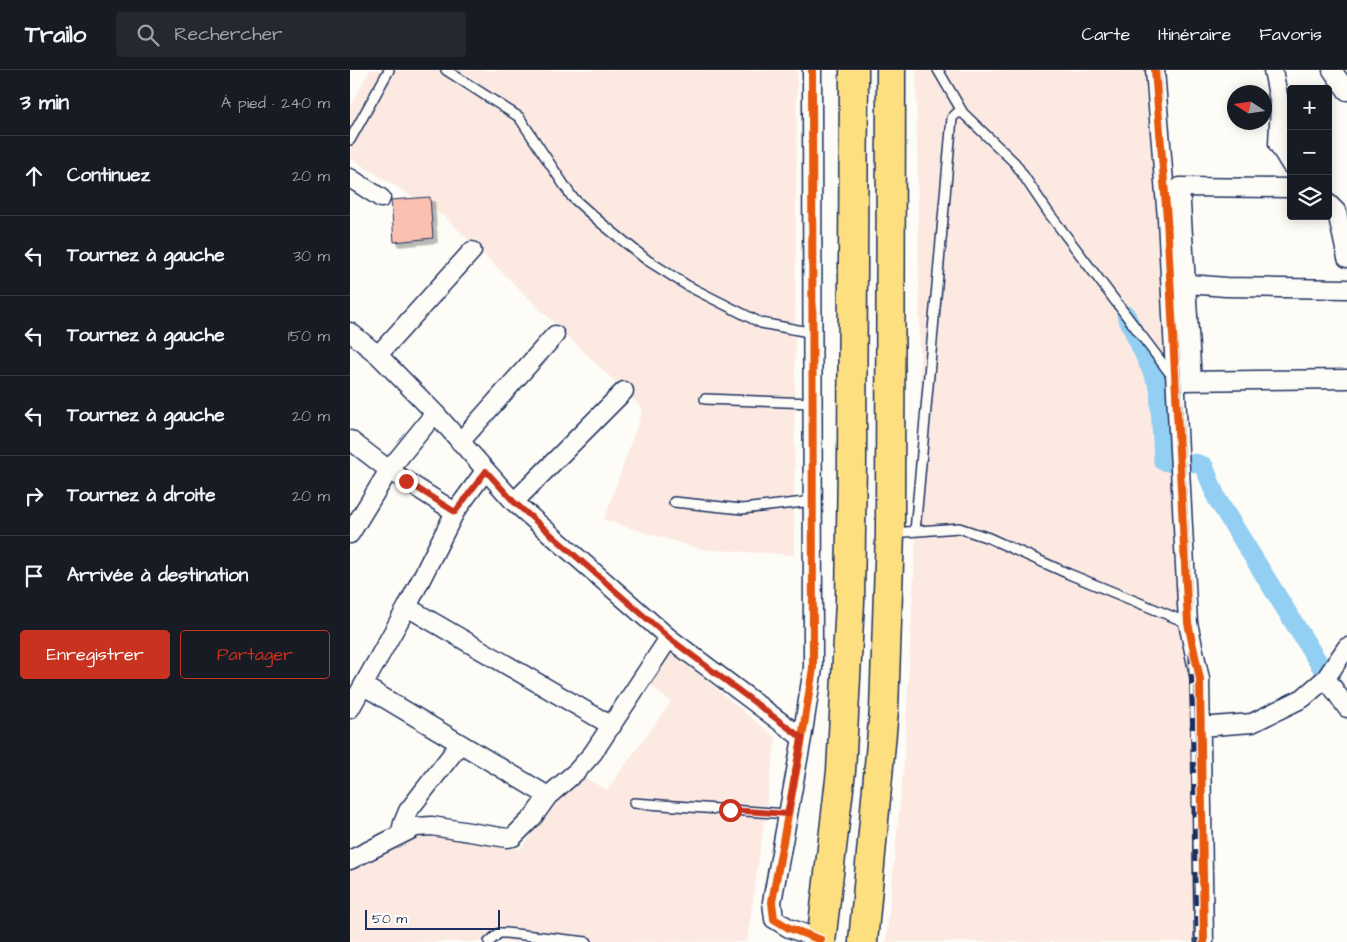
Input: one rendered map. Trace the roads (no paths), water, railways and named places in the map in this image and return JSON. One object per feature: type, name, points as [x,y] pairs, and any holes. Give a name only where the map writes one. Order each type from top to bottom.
[{"type":"highway","points":[[821,941],[841,771],[850,602],[854,70]]},
{"type":"highway","points":[[863,942],[884,710],[903,532],[890,70]]},
{"type":"street","points":[[812,70],[814,333],[813,668],[772,902],[774,919],[789,928],[821,941]]},
{"type":"street","points":[[1155,70],[1167,219],[1170,283],[1184,381]]},
{"type":"street","points":[[1273,70],[1280,105],[1278,144],[1287,159]]},
{"type":"street","points":[[1332,70],[1347,91]]},
{"type":"street","points":[[350,178],[381,198]]},
{"type":"street","points":[[1204,942],[1204,836],[1200,768],[1200,679],[1188,623],[1180,187],[1287,188]]},
{"type":"street","points":[[1332,207],[1337,212],[1347,258]]},
{"type":"street","points":[[378,355],[472,251]]},
{"type":"street","points":[[1170,283],[1226,288],[1347,289]]},
{"type":"street","points":[[350,332],[378,355],[434,413],[514,502],[669,638],[802,738]]},
{"type":"street","points":[[460,442],[555,335]]},
{"type":"street","points":[[1184,381],[1347,379]]},
{"type":"street","points":[[514,502],[624,391]]},
{"type":"street","points":[[350,534],[389,470],[434,413]]},
{"type":"street","points":[[350,440],[389,470],[455,512]]},
{"type":"street","points":[[350,709],[407,607],[455,512],[486,471]]},
{"type":"street","points":[[407,607],[612,726]]},
{"type":"street","points":[[350,860],[416,827],[432,826],[507,838],[513,837],[533,817],[548,796],[577,771],[593,753],[669,638]]},
{"type":"street","points":[[1200,727],[1252,723],[1302,698],[1326,678],[1347,647]]},
{"type":"street","points":[[1326,678],[1347,708]]},
{"type":"street","points":[[364,686],[548,796]]},
{"type":"street","points":[[400,835],[408,811],[460,744]]},
{"type":"lane","points":[[350,140],[388,70]]},
{"type":"lane","points":[[446,70],[519,118],[572,197],[647,260],[688,286],[761,323],[814,333]]},
{"type":"lane","points":[[938,70],[963,113],[1015,163],[1048,212],[1184,381]]},
{"type":"lane","points":[[963,113],[956,113],[952,118],[903,532],[959,528],[989,538],[1069,574],[1188,623]]},
{"type":"lane","points":[[705,400],[813,403]]},
{"type":"lane","points":[[674,502],[742,509],[813,501]]},
{"type":"lane","points":[[634,803],[788,814]]},
{"type":"lane","points":[[489,942],[499,933],[586,942]]},
{"type":"waterway","points":[[1126,315],[1159,387],[1163,461],[1172,463]]},
{"type":"waterway","points":[[1195,463],[1204,466],[1217,499],[1335,689]]},
{"type":"railway","points":[[1158,70],[1178,374],[1190,610],[1198,942]]}]
